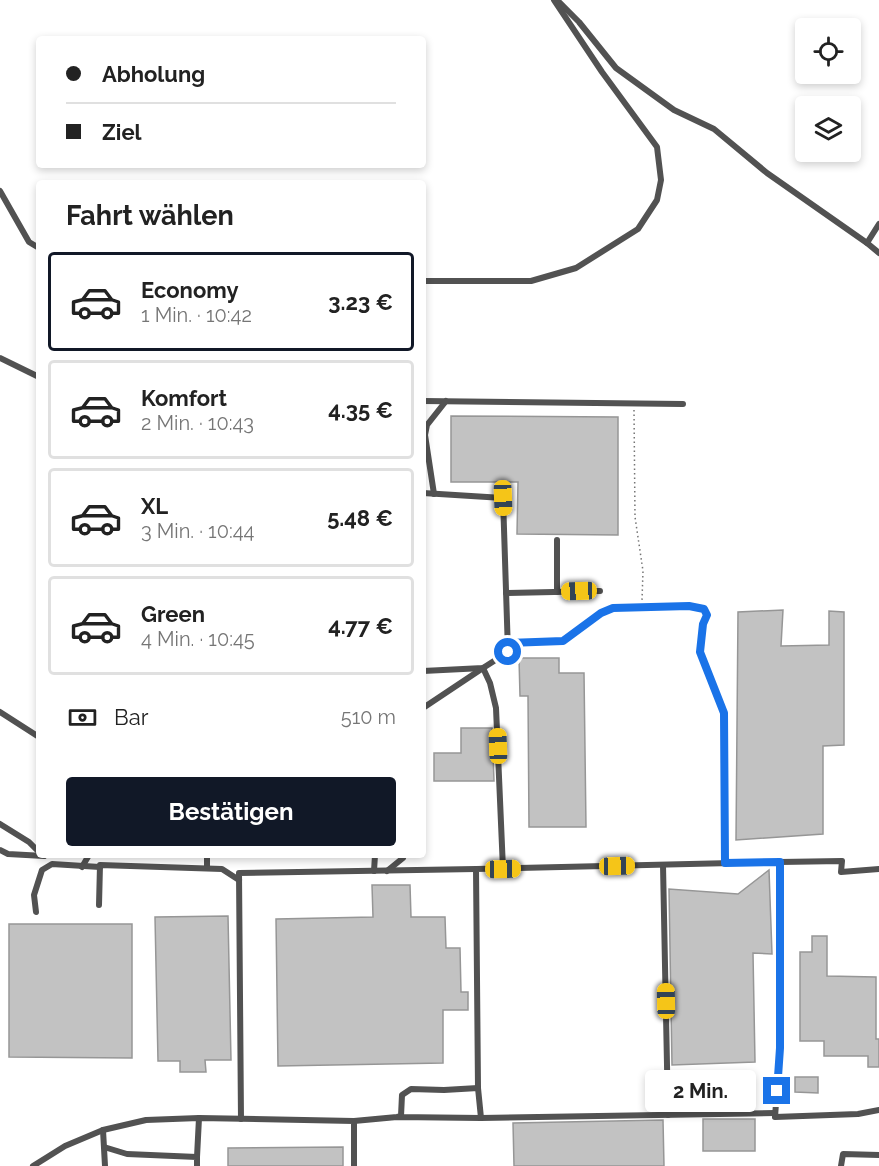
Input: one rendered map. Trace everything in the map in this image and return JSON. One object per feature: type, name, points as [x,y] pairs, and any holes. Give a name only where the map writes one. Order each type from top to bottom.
[{"type":"lane","points":[[555,0],[579,22],[616,68],[674,110],[714,129],[767,173],[879,253]]},
{"type":"lane","points":[[426,281],[531,281],[576,268],[638,229],[657,200],[661,180],[657,147],[602,72],[555,0]]},
{"type":"lane","points":[[0,191],[29,242],[36,246]]},
{"type":"lane","points":[[867,243],[878,227]]},
{"type":"lane","points":[[0,358],[36,376]]},
{"type":"lane","points":[[426,401],[683,404]]},
{"type":"lane","points":[[426,428],[446,401]]},
{"type":"lane","points":[[426,447],[434,494]]},
{"type":"lane","points":[[426,493],[503,498],[508,652],[426,706]]},
{"type":"lane","points":[[556,540],[558,592]]},
{"type":"lane","points":[[506,594],[600,591]]},
{"type":"lane","points":[[507,643],[563,641],[601,613],[613,608],[689,606],[704,609],[707,615],[703,624],[700,652],[724,713],[725,863]]},
{"type":"lane","points":[[426,671],[483,668]]},
{"type":"lane","points":[[483,668],[490,682],[496,708],[503,869]]},
{"type":"lane","points":[[0,712],[36,735]]},
{"type":"lane","points":[[0,824],[36,848]]},
{"type":"lane","points":[[0,850],[8,854],[36,854]]},
{"type":"lane","points":[[46,858],[52,864]]},
{"type":"lane","points":[[82,867],[87,858]]},
{"type":"lane","points":[[207,858],[207,868]]},
{"type":"lane","points":[[374,871],[375,858]]},
{"type":"lane","points":[[387,871],[403,858]]},
{"type":"lane","points":[[241,1119],[239,873],[842,861],[841,872],[879,869]]},
{"type":"lane","points":[[780,862],[780,1048],[775,1117],[858,1114],[879,1110]]},
{"type":"lane","points":[[36,912],[34,895],[42,870],[52,864],[82,867],[222,869],[239,880]]},
{"type":"lane","points":[[663,865],[668,1115]]},
{"type":"lane","points":[[99,905],[100,867]]},
{"type":"lane","points":[[476,869],[478,1088],[481,1118]]},
{"type":"lane","points":[[397,1116],[401,1116],[402,1095],[411,1089],[478,1088]]},
{"type":"lane","points":[[33,1166],[65,1146],[103,1130],[146,1120],[199,1118],[354,1121],[397,1116],[481,1118],[775,1113]]},
{"type":"lane","points":[[197,1166],[199,1118]]},
{"type":"lane","points":[[354,1121],[354,1166]]},
{"type":"lane","points":[[103,1130],[105,1166]]},
{"type":"lane","points":[[104,1147],[127,1154],[197,1156]]},
{"type":"lane","points":[[840,1166],[843,1154],[879,1155]]},
{"type":"path","points":[[634,404],[635,517],[643,582],[640,608]]},
{"type":"building","points":[[451,416],[618,417],[618,535],[517,534],[518,482],[451,482]]},
{"type":"building","points":[[783,610],[781,646],[829,645],[829,611],[844,612],[844,745],[823,746],[823,834],[736,840],[738,612]]},
{"type":"building","points":[[519,658],[559,658],[559,673],[584,673],[586,827],[529,827],[528,696],[520,696]]},
{"type":"building","points":[[461,728],[492,728],[494,781],[434,781],[434,753],[461,753]]},
{"type":"building","points":[[769,870],[772,954],[753,953],[755,1062],[672,1065],[669,889],[738,894]]},
{"type":"building","points":[[372,885],[410,885],[411,917],[445,917],[446,948],[460,948],[461,992],[468,992],[468,1010],[443,1010],[443,1063],[278,1066],[276,919],[373,917]]},
{"type":"building","points":[[228,916],[231,1060],[205,1060],[206,1072],[180,1072],[180,1061],[158,1061],[155,917]]},
{"type":"building","points":[[9,924],[132,924],[132,1058],[9,1057]]},
{"type":"building","points":[[812,936],[827,936],[827,976],[876,977],[876,1039],[879,1039],[879,1067],[868,1067],[868,1056],[824,1056],[824,1041],[800,1041],[800,952],[812,952]]},
{"type":"building","points":[[703,1074],[713,1079],[722,1088],[731,1078],[740,1076],[747,1080],[753,1089],[753,1099],[745,1108],[732,1108],[721,1098],[709,1109],[697,1107],[689,1100],[688,1089],[693,1080]]},
{"type":"building","points":[[795,1077],[818,1077],[818,1093],[795,1092]]},
{"type":"building","points":[[703,1119],[755,1119],[755,1151],[703,1151]]},
{"type":"building","points":[[663,1120],[664,1166],[514,1166],[513,1123]]},
{"type":"building","points":[[343,1147],[343,1166],[228,1166],[228,1148]]},
{"type":"route","points":[[508,652],[507,643],[563,641],[601,613],[613,608],[689,606],[704,609],[707,615],[703,624],[700,652],[724,713],[725,863],[780,862],[780,1048],[777,1091]]}]
